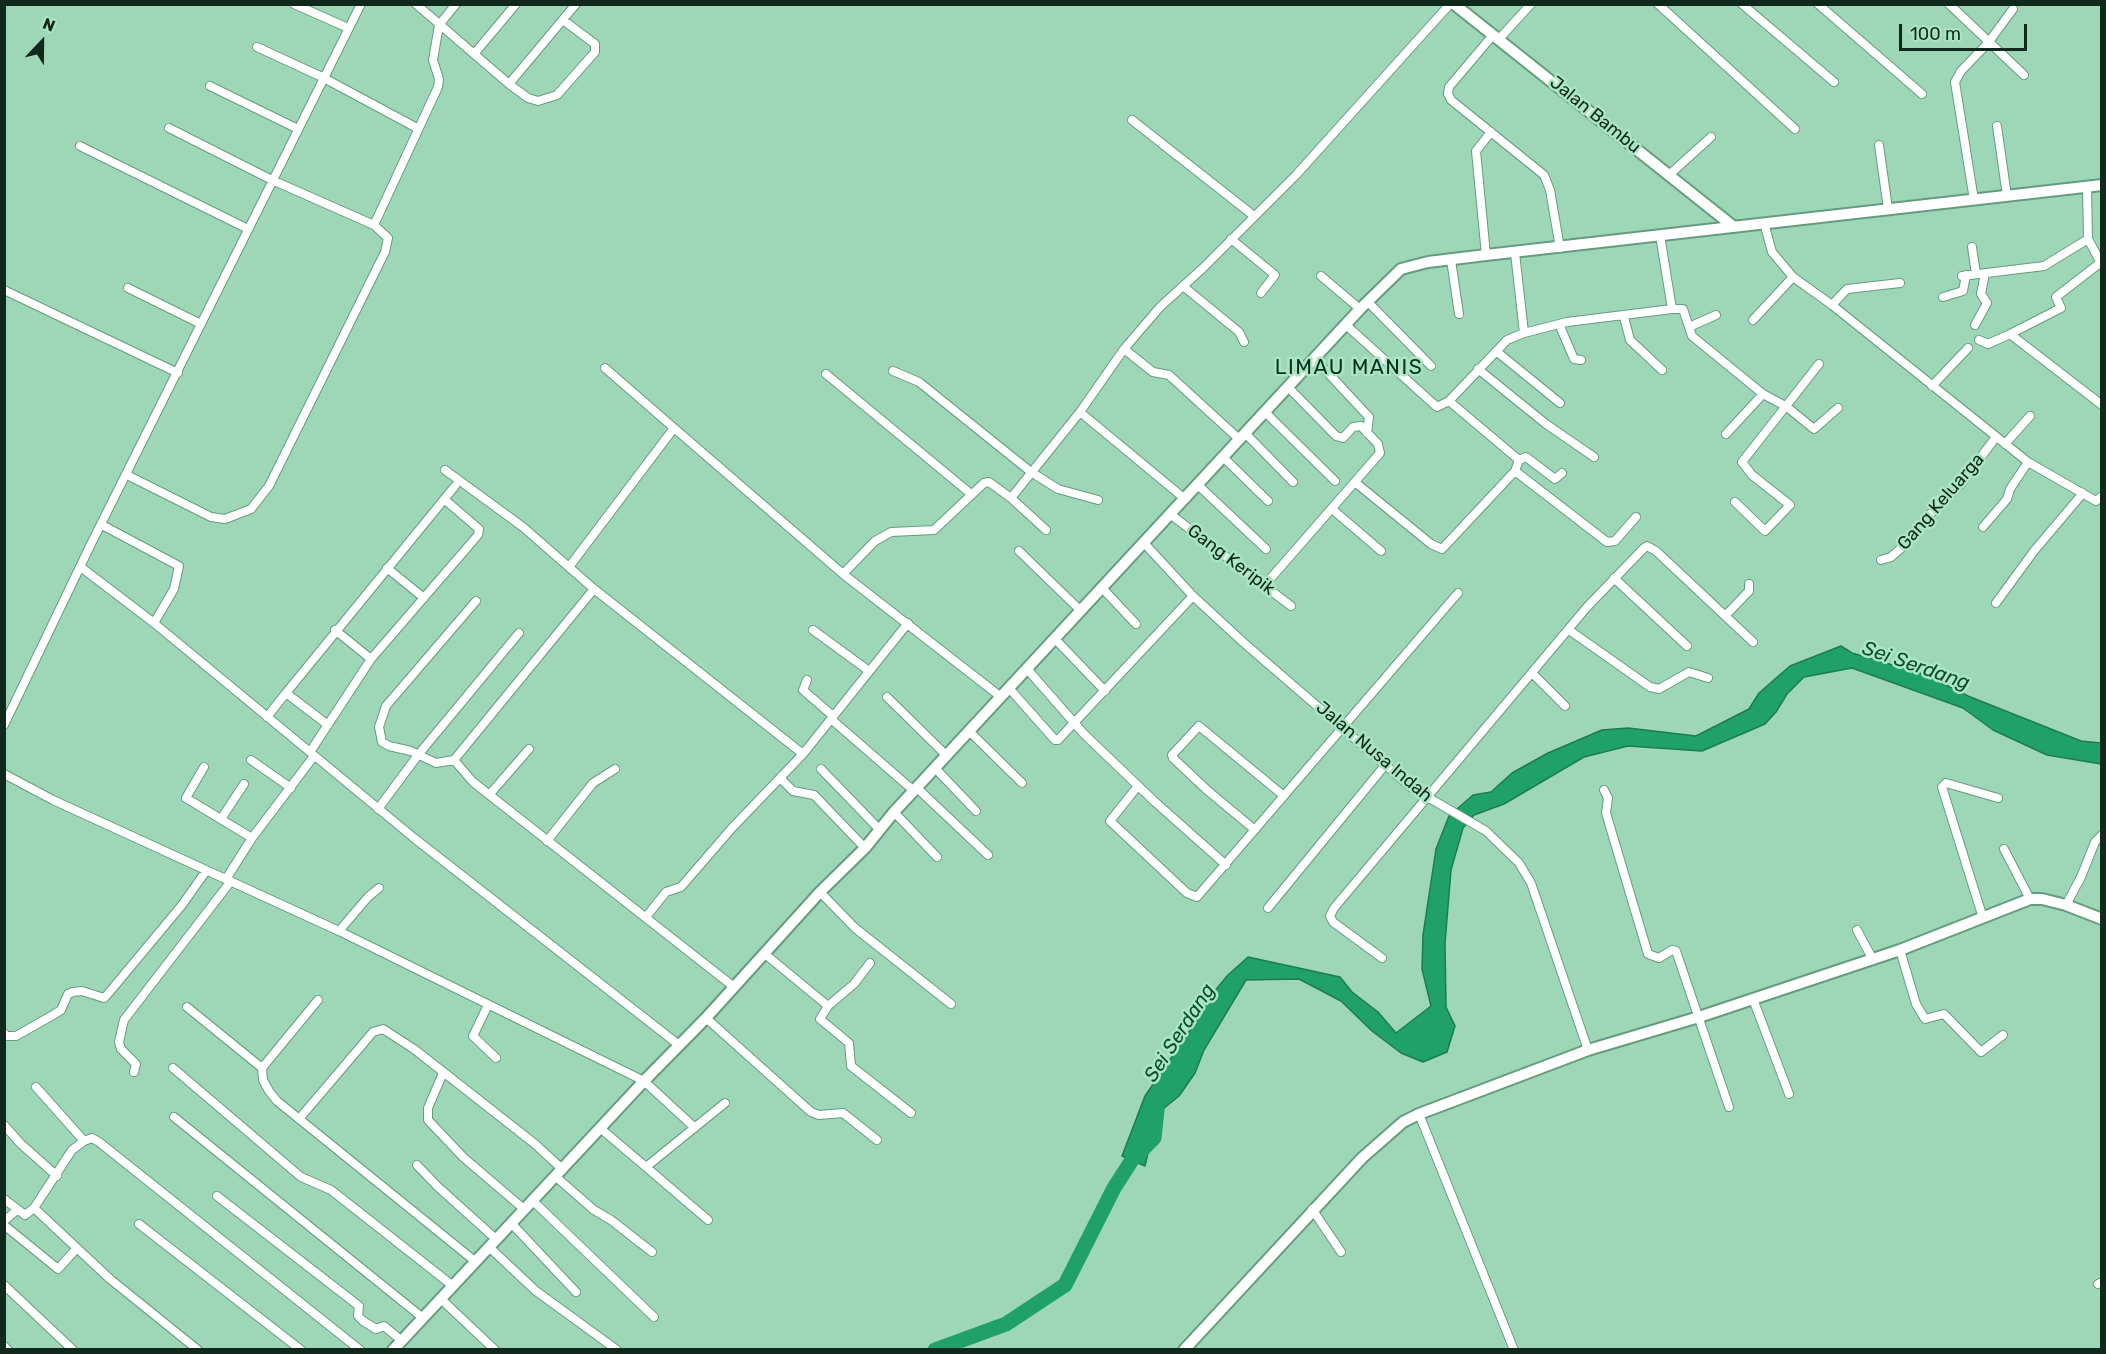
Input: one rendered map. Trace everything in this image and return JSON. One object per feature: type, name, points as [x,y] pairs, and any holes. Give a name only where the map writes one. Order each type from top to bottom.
[{"type":"main road","name":"Jalan Bambu","points":[[1452,4],[1734,227]]},
{"type":"main road","points":[[393,1350],[644,1081],[706,1018],[820,892],[865,848],[894,812],[1056,640],[1170,514],[1199,486],[1242,436],[1401,269],[1486,255],[2102,185]]},
{"type":"main road","points":[[1184,1350],[1312,1209],[1383,1139],[1403,1122],[1419,1114],[1588,1050],[1699,1017],[1900,950],[2030,899],[2042,899],[2066,905],[2102,919]]},
{"type":"street","points":[[294,4],[348,28]]},
{"type":"street","points":[[4,725],[322,77],[361,4]]},
{"type":"street","points":[[416,4],[509,84],[532,100],[551,97],[595,52],[595,44],[563,20]]},
{"type":"street","points":[[374,225],[438,87],[439,79],[433,60],[439,25],[456,4]]},
{"type":"street","points":[[474,54],[516,4]]},
{"type":"street","points":[[509,84],[576,4]]},
{"type":"street","points":[[1011,498],[1080,412],[1124,349],[1160,307],[1296,176],[1452,4]]},
{"type":"street","points":[[1531,4],[1449,87],[1448,94],[1451,100],[1544,175],[1550,190],[1560,248]]},
{"type":"street","points":[[1658,4],[1795,129]]},
{"type":"street","points":[[1742,4],[1834,82]]},
{"type":"street","points":[[1818,4],[1922,94]]},
{"type":"street","points":[[1949,4],[2024,75]]},
{"type":"street","points":[[1974,200],[1955,82],[1961,71],[1988,43],[2013,9]]},
{"type":"street","points":[[258,47],[322,77],[417,129]]},
{"type":"street","points":[[210,86],[298,129]]},
{"type":"street","points":[[1132,120],[1254,216]]},
{"type":"street","points":[[1997,126],[2007,196]]},
{"type":"street","points":[[128,476],[211,517],[225,519],[251,509],[269,486],[385,252],[388,238],[374,225],[272,180],[169,128]]},
{"type":"street","points":[[1486,255],[1476,152],[1491,132]]},
{"type":"street","points":[[1669,175],[1711,137]]},
{"type":"street","points":[[1879,145],[1888,209]]},
{"type":"street","points":[[80,146],[248,229]]},
{"type":"street","points":[[1979,340],[1988,344],[2061,308],[2056,297],[2101,264],[2088,239],[2087,187]]},
{"type":"street","points":[[1764,223],[1772,252],[1778,263],[1793,278],[1832,305],[2028,462],[2100,501]]},
{"type":"street","points":[[1660,235],[1672,309]]},
{"type":"street","points":[[1231,239],[1275,275],[1261,292]]},
{"type":"street","points":[[1943,297],[1963,291],[1964,275],[2044,266],[2088,239]]},
{"type":"street","points":[[1972,247],[1976,274]]},
{"type":"street","points":[[1515,253],[1524,333]]},
{"type":"street","points":[[1451,260],[1459,314]]},
{"type":"street","points":[[1975,325],[1987,303],[1981,294],[1985,273]]},
{"type":"street","points":[[1321,276],[1364,306],[1431,366]]},
{"type":"street","points":[[1753,320],[1793,278]]},
{"type":"street","points":[[1832,305],[1847,289],[1900,283]]},
{"type":"street","points":[[1183,286],[1239,332],[1244,342]]},
{"type":"street","points":[[128,288],[201,324]]},
{"type":"street","points":[[4,290],[178,373]]},
{"type":"street","points":[[1346,325],[1432,406],[1439,407],[1449,401],[1507,340],[1524,333],[1559,324],[1683,309],[1694,339],[1763,394],[1787,407],[1814,429],[1838,408]]},
{"type":"street","points":[[1689,327],[1716,315]]},
{"type":"street","points":[[1624,317],[1632,343],[1662,370]]},
{"type":"street","points":[[1559,324],[1574,359],[1581,360]]},
{"type":"street","points":[[2010,334],[2102,405]]},
{"type":"street","points":[[1932,386],[1968,348]]},
{"type":"street","points":[[1124,349],[1153,372],[1169,375],[1293,482]]},
{"type":"street","points":[[1496,351],[1560,403]]},
{"type":"street","points":[[1315,359],[1369,417],[1367,433]]},
{"type":"street","points":[[1735,502],[1765,531],[1790,505],[1752,475],[1743,462],[1819,364]]},
{"type":"street","points":[[606,368],[843,573],[1001,697]]},
{"type":"street","points":[[1478,369],[1546,424],[1594,457]]},
{"type":"street","points":[[893,371],[920,382],[1030,472],[1058,489],[1098,500]]},
{"type":"street","points":[[826,374],[970,494]]},
{"type":"street","points":[[1264,586],[1380,453],[1378,444],[1361,426],[1356,426],[1343,438],[1336,436],[1288,388]]},
{"type":"street","points":[[1726,434],[1763,394]]},
{"type":"street","points":[[1449,401],[1519,460]]},
{"type":"street","points":[[1080,412],[1185,499]]},
{"type":"street","points":[[1265,412],[1335,481]]},
{"type":"street","points":[[2005,444],[2030,416]]},
{"type":"street","points":[[569,567],[674,428]]},
{"type":"street","name":"Gang Keluarga","points":[[1881,560],[1891,557],[1907,543],[1928,516],[1960,485],[1996,437]]},
{"type":"street","points":[[1356,483],[1431,543],[1442,549],[1515,471],[1519,460],[1525,457],[1555,479],[1562,473]]},
{"type":"street","points":[[1223,458],[1268,501]]},
{"type":"street","points":[[1983,527],[2007,499],[2010,489],[2028,462]]},
{"type":"street","points":[[445,470],[523,528],[594,589],[803,754]]},
{"type":"street","points":[[1515,471],[1607,542],[1615,541],[1635,517]]},
{"type":"street","points":[[843,573],[868,547],[884,536],[904,530],[934,530],[970,494],[989,482],[1011,498],[1046,530]]},
{"type":"street","points":[[267,717],[335,630],[455,486]]},
{"type":"street","points":[[1199,486],[1266,549]]},
{"type":"street","points":[[1996,603],[2034,551],[2083,493]]},
{"type":"street","points":[[134,1072],[136,1064],[121,1049],[119,1042],[124,1020],[229,880],[252,838],[291,788],[371,659],[478,535],[479,529],[444,499]]},
{"type":"street","points":[[1332,509],[1381,551]]},
{"type":"street","name":"Gang Keripik","points":[[1170,514],[1291,606]]},
{"type":"street","points":[[102,525],[179,566],[174,589],[154,623]]},
{"type":"street","name":"Jalan Nusa Indah","points":[[1144,543],[1193,596],[1244,643],[1386,765],[1427,799],[1486,831],[1519,863],[1531,883],[1588,1050]]},
{"type":"street","points":[[1382,958],[1333,922],[1330,916],[1334,908],[1569,630],[1614,578],[1647,546],[1656,551],[1753,642]]},
{"type":"street","points":[[1019,551],[1081,611]]},
{"type":"street","points":[[82,568],[154,623],[378,809],[679,1045]]},
{"type":"street","points":[[387,568],[424,598]]},
{"type":"street","points":[[1614,578],[1687,646]]},
{"type":"street","points":[[1725,616],[1749,591],[1749,584]]},
{"type":"street","points":[[476,601],[382,712],[379,730],[382,742],[436,763],[454,760],[594,589]]},
{"type":"street","points":[[1103,589],[1136,624]]},
{"type":"street","points":[[1138,786],[1110,821],[1187,893],[1197,897],[1458,593]]},
{"type":"street","points":[[1009,688],[1056,741],[1075,724],[1193,596]]},
{"type":"street","points":[[646,917],[666,891],[681,887],[732,828],[803,754],[908,624]]},
{"type":"street","points":[[335,630],[371,659]]},
{"type":"street","points":[[813,630],[870,671]]},
{"type":"street","points":[[1569,630],[1650,687],[1659,689],[1689,672],[1708,678]]},
{"type":"street","points":[[378,809],[418,755],[519,633]]},
{"type":"street","points":[[1056,640],[1105,691]]},
{"type":"street","points":[[1028,670],[1075,724],[1138,786],[1226,864]]},
{"type":"street","points":[[1533,674],[1565,706]]},
{"type":"street","points":[[807,680],[802,690],[988,855]]},
{"type":"street","points":[[286,693],[328,725]]},
{"type":"street","points":[[887,697],[947,756]]},
{"type":"street","points":[[1255,830],[1207,790],[1172,755],[1199,726],[1284,796]]},
{"type":"street","points":[[969,731],[1022,783]]},
{"type":"street","points":[[490,794],[529,749]]},
{"type":"street","points":[[251,760],[291,788]]},
{"type":"street","points":[[454,760],[461,771],[734,987]]},
{"type":"street","points":[[1268,908],[1386,765]]},
{"type":"street","points":[[204,767],[186,798],[252,838]]},
{"type":"street","points":[[935,768],[976,811]]},
{"type":"street","points":[[547,840],[593,783],[615,769]]},
{"type":"street","points":[[821,769],[879,829]]},
{"type":"street","points":[[4,774],[206,871],[339,931],[644,1081],[694,1127]]},
{"type":"street","points":[[780,778],[793,791],[814,795],[865,848]]},
{"type":"street","points":[[1983,918],[1942,787],[1946,783],[1998,798]]},
{"type":"street","points":[[221,819],[244,784]]},
{"type":"street","points":[[1604,790],[1608,798],[1606,813],[1648,954],[1659,958],[1672,950],[1676,951],[1728,1107]]},
{"type":"street","points":[[894,812],[937,857]]},
{"type":"street","points":[[2066,905],[2081,877],[2095,842],[2102,835]]},
{"type":"street","points":[[2004,849],[2030,899]]},
{"type":"street","points":[[4,1033],[6,1036],[16,1036],[53,1015],[61,1010],[68,994],[73,992],[82,991],[100,997],[107,995],[182,905],[206,871]]},
{"type":"street","points":[[339,931],[368,897],[379,888]]},
{"type":"street","points":[[820,892],[855,928],[951,1004]]},
{"type":"street","points":[[1857,930],[1872,958]]},
{"type":"street","points":[[1900,950],[1916,1004],[1924,1019],[1944,1014],[1978,1052],[1984,1051],[2004,1035]]},
{"type":"street","points":[[765,954],[828,1006]]},
{"type":"street","points":[[870,963],[854,984],[828,1006],[820,1018],[849,1043],[851,1066],[911,1113]]},
{"type":"street","points":[[1753,999],[1789,1094]]},
{"type":"street","points":[[318,1000],[262,1068],[262,1080],[273,1096],[299,1119],[476,1262]]},
{"type":"street","points":[[488,1005],[473,1036],[496,1059]]},
{"type":"street","points":[[187,1007],[262,1068]]},
{"type":"street","points":[[706,1018],[811,1112],[819,1115],[843,1113],[877,1140]]},
{"type":"street","points":[[299,1119],[375,1030],[383,1029],[390,1032],[535,1144],[558,1173],[594,1210],[611,1220],[652,1252]]},
{"type":"street","points":[[173,1068],[302,1177],[331,1190],[453,1286]]},
{"type":"street","points":[[443,1073],[428,1108],[428,1120],[463,1157],[529,1206],[654,1317]]},
{"type":"street","points":[[36,1087],[84,1141]]},
{"type":"street","points":[[646,1167],[725,1103]]},
{"type":"street","points":[[1419,1114],[1514,1350]]},
{"type":"street","points":[[174,1117],[423,1318]]},
{"type":"street","points":[[4,1125],[21,1144],[57,1176]]},
{"type":"street","points":[[600,1128],[708,1220]]},
{"type":"street","points":[[4,1199],[25,1215],[34,1208],[72,1150],[84,1141],[93,1138],[360,1350]]},
{"type":"street","points":[[417,1165],[536,1291],[617,1350]]},
{"type":"street","points":[[217,1196],[359,1306],[358,1316],[363,1321],[376,1329],[384,1326],[402,1341]]},
{"type":"street","points":[[34,1208],[110,1279],[198,1350]]},
{"type":"street","points":[[1312,1209],[1341,1252]]},
{"type":"street","points":[[17,1210],[4,1223],[58,1269],[78,1248]]},
{"type":"street","points":[[139,1224],[301,1350]]},
{"type":"street","points":[[512,1224],[576,1292]]},
{"type":"street","points":[[4,1285],[73,1350]]},
{"type":"street","points":[[441,1299],[495,1350]]},
{"type":"street","points":[[4,1346],[8,1350]]},
{"type":"shaded area","points":[[1841,646],[1852,653],[1926,675],[1968,696],[2081,741],[2101,743],[2101,764],[2047,755],[1993,730],[1963,708],[1852,668],[1804,677],[1787,694],[1765,724],[1702,751],[1628,746],[1584,757],[1504,804],[1474,815],[1463,828],[1451,870],[1445,943],[1446,1007],[1455,1026],[1447,1052],[1423,1062],[1401,1053],[1372,1031],[1341,1001],[1299,979],[1246,980],[1204,1050],[1195,1073],[1179,1096],[1163,1109],[1152,1136],[1145,1166],[1122,1156],[1145,1096],[1193,1026],[1203,1005],[1228,975],[1248,957],[1340,977],[1352,992],[1378,1012],[1396,1033],[1431,1006],[1422,969],[1423,935],[1436,849],[1449,816],[1473,795],[1491,792],[1512,773],[1548,753],[1602,730],[1628,728],[1696,736],[1749,709],[1759,693],[1790,666]]},
{"type":"waterway","name":"Sei Serdang","points":[[935,1350],[1006,1324],[1065,1285],[1114,1188],[1132,1160],[1154,1138],[1157,1110]]},
{"type":"district","name":"LIMAU MANIS","points":[[1349,368]]}]
